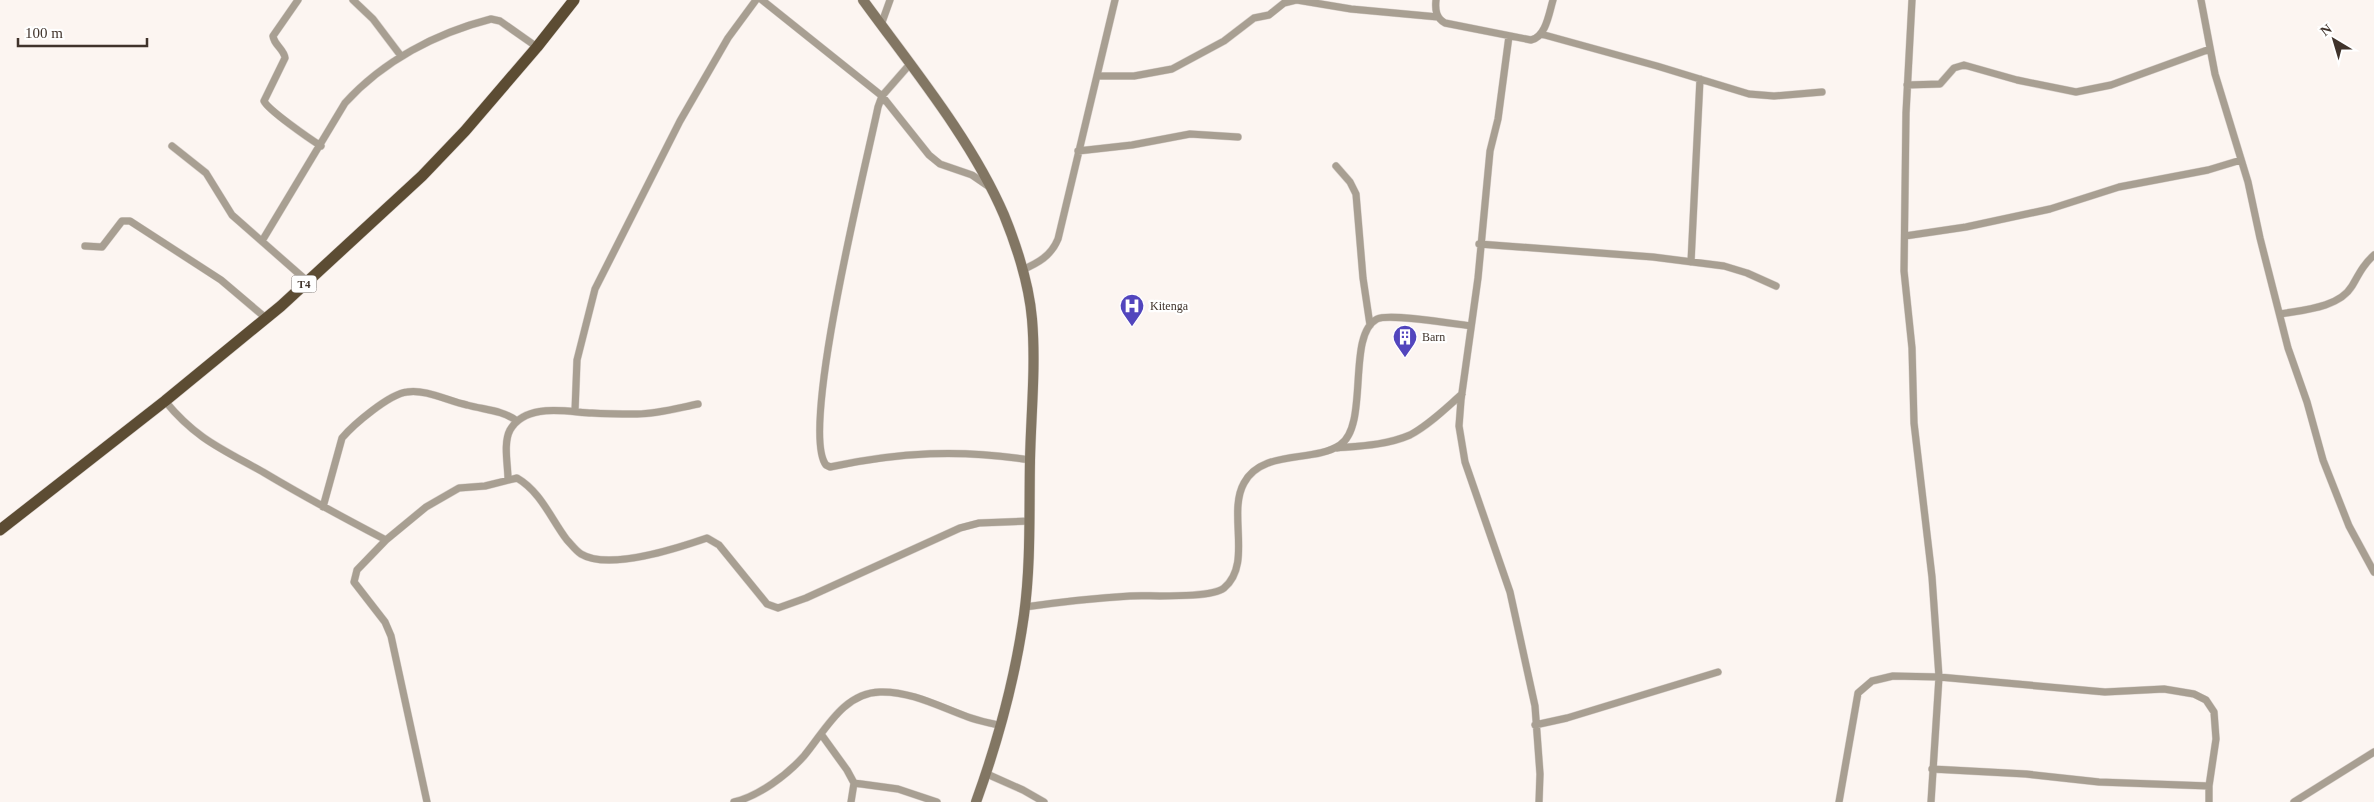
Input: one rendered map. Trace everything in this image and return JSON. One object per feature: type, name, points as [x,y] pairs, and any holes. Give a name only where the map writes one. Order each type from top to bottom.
[{"type":"highway","name":"T4","points":[[0,530],[267,319],[422,176],[537,47],[574,0]]},
{"type":"main road","points":[[863,0],[966,145],[990,187],[1004,216],[1022,270],[1032,318],[1033,378],[1030,522],[1025,607],[1014,673],[1001,726],[976,802]]},
{"type":"street","points":[[298,0],[273,36],[273,40],[284,53],[285,58],[264,102],[272,112],[288,120],[320,146]]},
{"type":"street","points":[[353,0],[373,19],[402,56]]},
{"type":"street","points":[[575,411],[577,360],[595,289],[680,121],[728,38],[756,0]]},
{"type":"street","points":[[762,0],[882,96],[930,155],[940,164],[972,175],[990,187]]},
{"type":"street","points":[[881,25],[890,0]]},
{"type":"street","points":[[1022,270],[1046,257],[1055,246],[1062,226],[1114,0]]},
{"type":"street","points":[[1097,76],[1134,76],[1172,69],[1224,41],[1254,18],[1269,15],[1284,3],[1297,0],[1438,17]]},
{"type":"street","points":[[1436,0],[1438,17],[1445,23],[1531,40],[1541,34],[1553,0]]},
{"type":"street","points":[[1912,0],[1907,85],[1904,272],[1912,348],[1914,422],[1932,577],[1939,677],[1930,802]]},
{"type":"street","points":[[2201,0],[2215,74],[2241,160],[2288,348],[2307,402],[2323,460],[2349,526],[2374,572]]},
{"type":"street","points":[[262,241],[345,103],[362,84],[402,56],[428,41],[491,19],[500,22],[537,47]]},
{"type":"street","points":[[1541,34],[1749,94],[1774,96],[1822,92]]},
{"type":"street","points":[[1509,36],[1498,119],[1490,151],[1459,426],[1465,462],[1510,592],[1535,706],[1540,774],[1539,802]]},
{"type":"street","points":[[1907,85],[1940,84],[1954,68],[1964,65],[2016,80],[2076,92],[2111,85],[2210,49]]},
{"type":"street","points":[[910,64],[882,96],[839,280],[823,379],[819,433],[822,461],[830,467],[881,457],[950,452],[990,453],[1030,460]]},
{"type":"street","points":[[1691,262],[1700,79]]},
{"type":"street","points":[[1078,151],[1132,145],[1190,134],[1238,137]]},
{"type":"street","points":[[172,146],[206,173],[232,215],[307,281]]},
{"type":"street","points":[[1905,236],[1966,228],[2050,208],[2119,187],[2208,170],[2241,160]]},
{"type":"street","points":[[1332,449],[1347,438],[1351,430],[1355,414],[1362,352],[1370,325],[1363,278],[1356,194],[1350,182],[1336,166]]},
{"type":"street","points":[[85,246],[102,247],[122,221],[130,221],[221,280],[267,319]]},
{"type":"street","points":[[1479,244],[1633,255],[1724,266],[1747,273],[1776,286]]},
{"type":"street","points":[[2280,314],[2328,304],[2344,296],[2363,264],[2374,255]]},
{"type":"street","points":[[1370,325],[1378,318],[1392,317],[1471,326]]},
{"type":"street","points":[[323,507],[342,438],[348,430],[394,396],[407,392],[428,394],[460,404],[507,414],[517,421]]},
{"type":"street","points":[[1025,607],[1130,596],[1208,593],[1223,589],[1236,569],[1239,506],[1243,484],[1249,475],[1278,459],[1332,449],[1370,446],[1410,434],[1430,421],[1462,394]]},
{"type":"street","points":[[165,401],[179,418],[206,441],[386,540]]},
{"type":"street","points":[[508,479],[507,442],[510,430],[517,421],[529,414],[545,411],[575,411],[639,414],[698,404]]},
{"type":"street","points":[[427,802],[391,636],[385,622],[354,582],[357,570],[386,540],[426,507],[459,488],[485,486],[517,478],[528,484],[568,540],[581,554],[599,559],[630,559],[667,551],[707,538],[719,545],[767,604],[778,608],[806,598],[960,528],[979,523],[1030,522]]},
{"type":"street","points":[[1535,725],[1574,716],[1718,672]]},
{"type":"street","points":[[1839,802],[1858,693],[1872,681],[1893,676],[1939,677],[2105,692],[2164,689],[2194,694],[2206,700],[2214,712],[2216,739],[2209,786],[2209,802]]},
{"type":"street","points":[[734,802],[743,800],[767,786],[802,757],[846,704],[860,696],[880,692],[907,694],[970,718],[1001,726]]},
{"type":"street","points":[[821,734],[848,770],[854,783],[851,802]]},
{"type":"street","points":[[2294,802],[2374,752]]},
{"type":"street","points":[[1932,770],[2026,774],[2099,782],[2209,786]]},
{"type":"street","points":[[986,774],[1023,790],[1044,802]]},
{"type":"street","points":[[854,783],[898,789],[937,802]]},
{"type":"place","name":"Kitenga","points":[[1132,327]]},
{"type":"place","name":"Barn","points":[[1405,358]]}]
